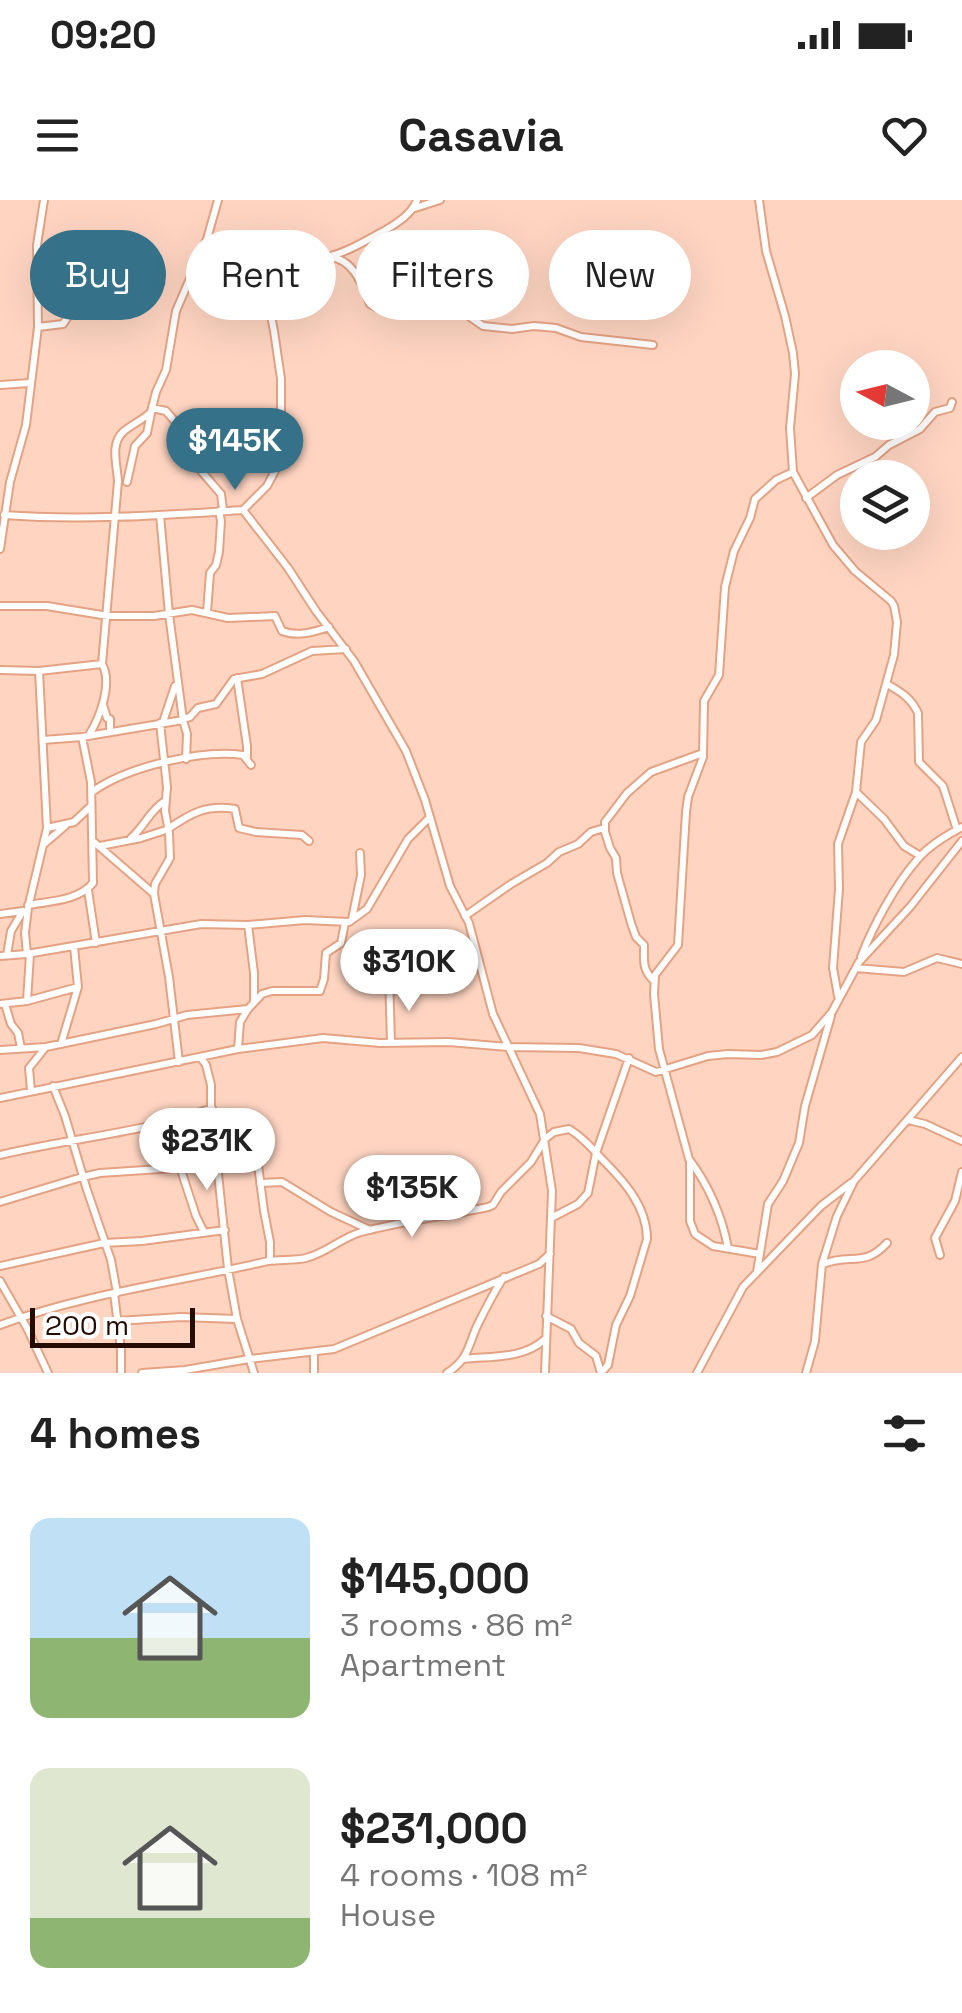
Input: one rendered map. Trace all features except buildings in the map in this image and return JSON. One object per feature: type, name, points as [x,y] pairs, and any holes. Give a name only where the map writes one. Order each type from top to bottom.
[{"type":"street","points":[[0,550],[3,511],[26,425],[38,327],[37,245],[44,200]]},
{"type":"street","points":[[210,230],[218,200]]},
{"type":"street","points":[[414,209],[418,200]]},
{"type":"street","points":[[336,254],[361,244],[414,209],[440,200]]},
{"type":"street","points":[[759,200],[766,251],[793,353],[793,472],[844,560],[894,606],[897,634],[876,720],[862,742],[856,792],[838,844],[833,968],[839,997]]},
{"type":"street","points":[[336,257],[348,264],[356,278]]},
{"type":"street","points":[[127,482],[135,446],[147,432],[156,392],[166,370],[176,312],[186,290]]},
{"type":"street","points":[[38,327],[63,324],[66,320]]},
{"type":"street","points":[[3,511],[65,517],[244,510],[267,486],[281,449],[281,378],[272,320]]},
{"type":"street","points":[[474,320],[482,326],[512,330],[556,328],[580,338],[653,346]]},
{"type":"street","points":[[0,386],[30,384]]},
{"type":"street","points":[[806,498],[837,475],[916,432],[935,412],[951,408],[952,402]]},
{"type":"street","points":[[102,664],[118,481],[115,450],[121,434],[152,410],[166,411],[178,425],[190,458],[220,494],[219,552],[210,572],[207,612]]},
{"type":"street","points":[[760,1254],[713,1246],[691,1229],[690,1159],[656,1032],[654,982],[658,970],[678,946],[688,796],[703,753],[704,701],[719,675],[723,601],[734,551],[755,499],[776,480],[793,472]]},
{"type":"street","points":[[244,510],[346,649],[406,751],[419,781],[450,886],[475,943],[493,1014],[540,1114],[551,1175],[552,1218],[545,1373]]},
{"type":"street","points":[[160,515],[168,614],[187,734],[186,759]]},
{"type":"street","points":[[0,606],[47,606],[108,616],[192,610],[228,618],[274,616],[286,634],[329,627]]},
{"type":"street","points":[[43,740],[183,719],[198,708],[216,704],[231,680],[262,674],[312,651],[346,649]]},
{"type":"street","points":[[0,670],[106,666],[102,704],[96,724],[86,736],[96,844],[94,876],[88,889],[96,943]]},
{"type":"street","points":[[27,1001],[26,908],[47,828],[40,670]]},
{"type":"street","points":[[91,793],[116,778],[163,762],[213,753],[238,754],[249,761],[237,678]]},
{"type":"street","points":[[177,681],[161,723],[170,858],[154,884],[154,894],[179,1062]]},
{"type":"street","points":[[757,1272],[768,1204],[783,1181],[798,1143],[832,1012],[870,934],[920,856],[960,829],[946,791],[919,762],[915,706],[887,684]]},
{"type":"street","points":[[102,704],[110,720],[110,732]]},
{"type":"street","points":[[654,982],[644,965],[644,945],[630,922],[616,858],[604,828],[627,793],[644,778],[655,770],[703,753]]},
{"type":"street","points":[[856,792],[904,846],[920,856]]},
{"type":"street","points":[[130,839],[140,831],[153,809],[165,802]]},
{"type":"street","points":[[44,844],[92,806]]},
{"type":"street","points":[[96,844],[141,838],[169,829],[202,809],[228,808],[237,813],[240,828],[302,835],[310,841]]},
{"type":"street","points":[[26,908],[11,931],[3,956],[201,924],[349,922],[367,909],[408,839],[429,818]]},
{"type":"street","points":[[47,828],[66,825]]},
{"type":"street","points":[[466,916],[559,852],[604,828]]},
{"type":"street","points":[[857,965],[962,841]]},
{"type":"street","points":[[96,844],[154,894]]},
{"type":"street","points":[[238,1049],[239,1026],[262,994],[320,990],[326,954],[341,943],[349,922],[362,874],[360,853]]},
{"type":"street","points":[[0,914],[71,897],[88,889]]},
{"type":"street","points":[[248,925],[254,972],[251,1006]]},
{"type":"street","points":[[61,1044],[78,987],[74,946]]},
{"type":"street","points":[[857,965],[904,972],[937,958],[962,964]]},
{"type":"street","points":[[392,1043],[389,973],[401,968]]},
{"type":"street","points":[[21,1048],[18,1033],[2,1004],[78,987]]},
{"type":"street","points":[[0,1050],[46,1047],[174,1018],[251,1006]]},
{"type":"street","points":[[0,1098],[238,1049],[323,1038],[579,1048],[629,1058],[652,1071],[666,1070],[708,1056],[777,1052],[812,1034],[832,1012]]},
{"type":"street","points":[[177,1042],[210,1077],[211,1140],[228,1269],[237,1318],[254,1373]]},
{"type":"street","points":[[16,1096],[30,1066],[46,1047]]},
{"type":"street","points":[[806,1373],[815,1341],[822,1264],[837,1216],[854,1181],[962,1057]]},
{"type":"street","points":[[552,1218],[578,1204],[588,1193],[596,1152],[629,1058]]},
{"type":"street","points":[[28,1074],[31,1091]]},
{"type":"street","points":[[53,1086],[111,1260],[121,1373]]},
{"type":"street","points":[[0,1155],[191,1116],[212,1108]]},
{"type":"street","points":[[906,1120],[962,1141]]},
{"type":"street","points":[[0,1325],[46,1309],[115,1293],[270,1261],[312,1257],[350,1236],[370,1230],[492,1205],[531,1162],[545,1138],[569,1129],[627,1185],[636,1199],[648,1239],[630,1296],[616,1325],[610,1358],[601,1373],[596,1356],[579,1343],[571,1329],[546,1316]]},
{"type":"street","points":[[690,1159],[713,1200],[728,1248]]},
{"type":"street","points":[[0,1202],[82,1176],[256,1161],[270,1261]]},
{"type":"street","points":[[180,1167],[204,1232]]},
{"type":"street","points":[[940,1254],[935,1238],[955,1202],[962,1172]]},
{"type":"street","points":[[698,1373],[743,1287],[821,1206],[854,1181]]},
{"type":"street","points":[[260,1183],[282,1182],[370,1230]]},
{"type":"street","points":[[0,1266],[104,1243],[142,1242],[225,1230]]},
{"type":"street","points":[[822,1264],[866,1258],[887,1242]]},
{"type":"street","points":[[142,1373],[344,1346],[539,1264],[551,1253]]},
{"type":"street","points":[[446,1373],[464,1359],[478,1323],[505,1276]]},
{"type":"street","points":[[0,1281],[48,1373]]},
{"type":"street","points":[[117,1321],[237,1318]]},
{"type":"street","points":[[464,1359],[512,1354],[536,1347],[545,1339]]},
{"type":"street","points":[[314,1352],[314,1373]]}]
